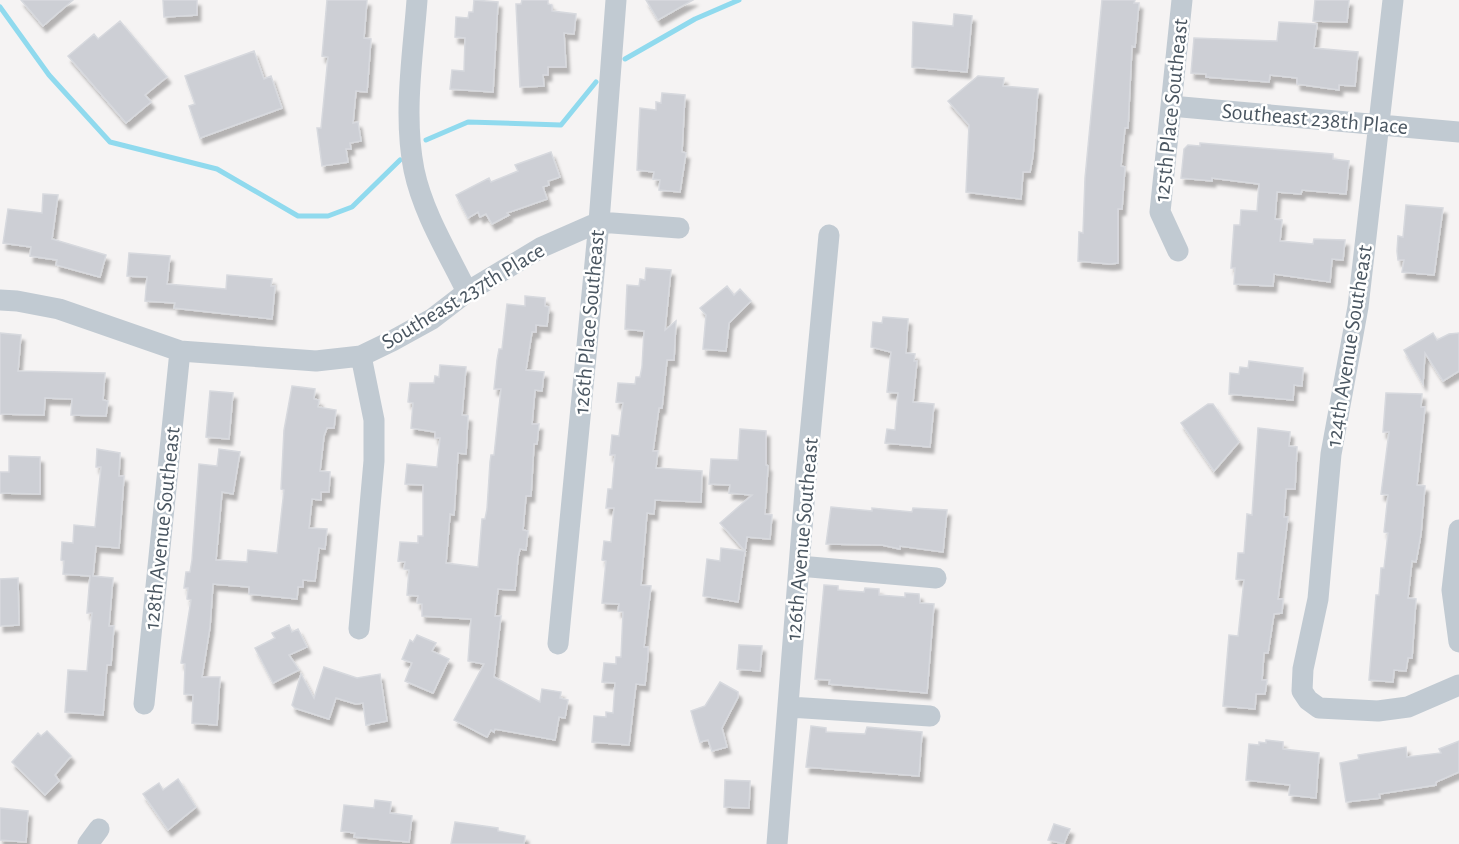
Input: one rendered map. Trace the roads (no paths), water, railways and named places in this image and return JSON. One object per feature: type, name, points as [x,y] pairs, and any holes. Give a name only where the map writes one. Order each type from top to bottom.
[{"type":"street","points":[[417,0],[410,98],[414,169],[430,217],[467,292]]},
{"type":"street","name":"126th Place Southeast","points":[[558,644],[599,222],[616,0]]},
{"type":"street","name":"125th Place Southeast","points":[[1178,251],[1160,212],[1182,0]]},
{"type":"street","name":"124th Avenue Southeast","points":[[1393,0],[1381,125],[1358,307],[1331,454],[1318,599],[1303,669],[1302,691],[1308,700],[1319,708],[1378,711],[1408,707],[1459,685]]},
{"type":"street","name":"Southeast 238th Place","points":[[1171,106],[1459,132]]},
{"type":"street","name":"Southeast 237th Place","points":[[0,300],[59,309],[180,351],[316,361],[361,356],[432,319],[467,292],[542,247],[599,222],[679,228]]},
{"type":"street","name":"126th Avenue Southeast","points":[[777,844],[829,235]]},
{"type":"street","name":"128th Avenue Southeast","points":[[144,704],[180,351]]},
{"type":"street","points":[[358,629],[374,460],[374,420],[361,356]]},
{"type":"street","points":[[1459,530],[1452,590],[1459,642]]},
{"type":"street","points":[[799,566],[936,578]]},
{"type":"street","points":[[789,707],[930,717]]},
{"type":"waterway","points":[[625,59],[695,19],[739,0]]},
{"type":"waterway","points":[[0,7],[49,75],[110,142],[217,169],[298,216],[328,216],[352,207],[400,160]]},
{"type":"waterway","points":[[426,140],[468,122],[561,125],[596,82]]}]
